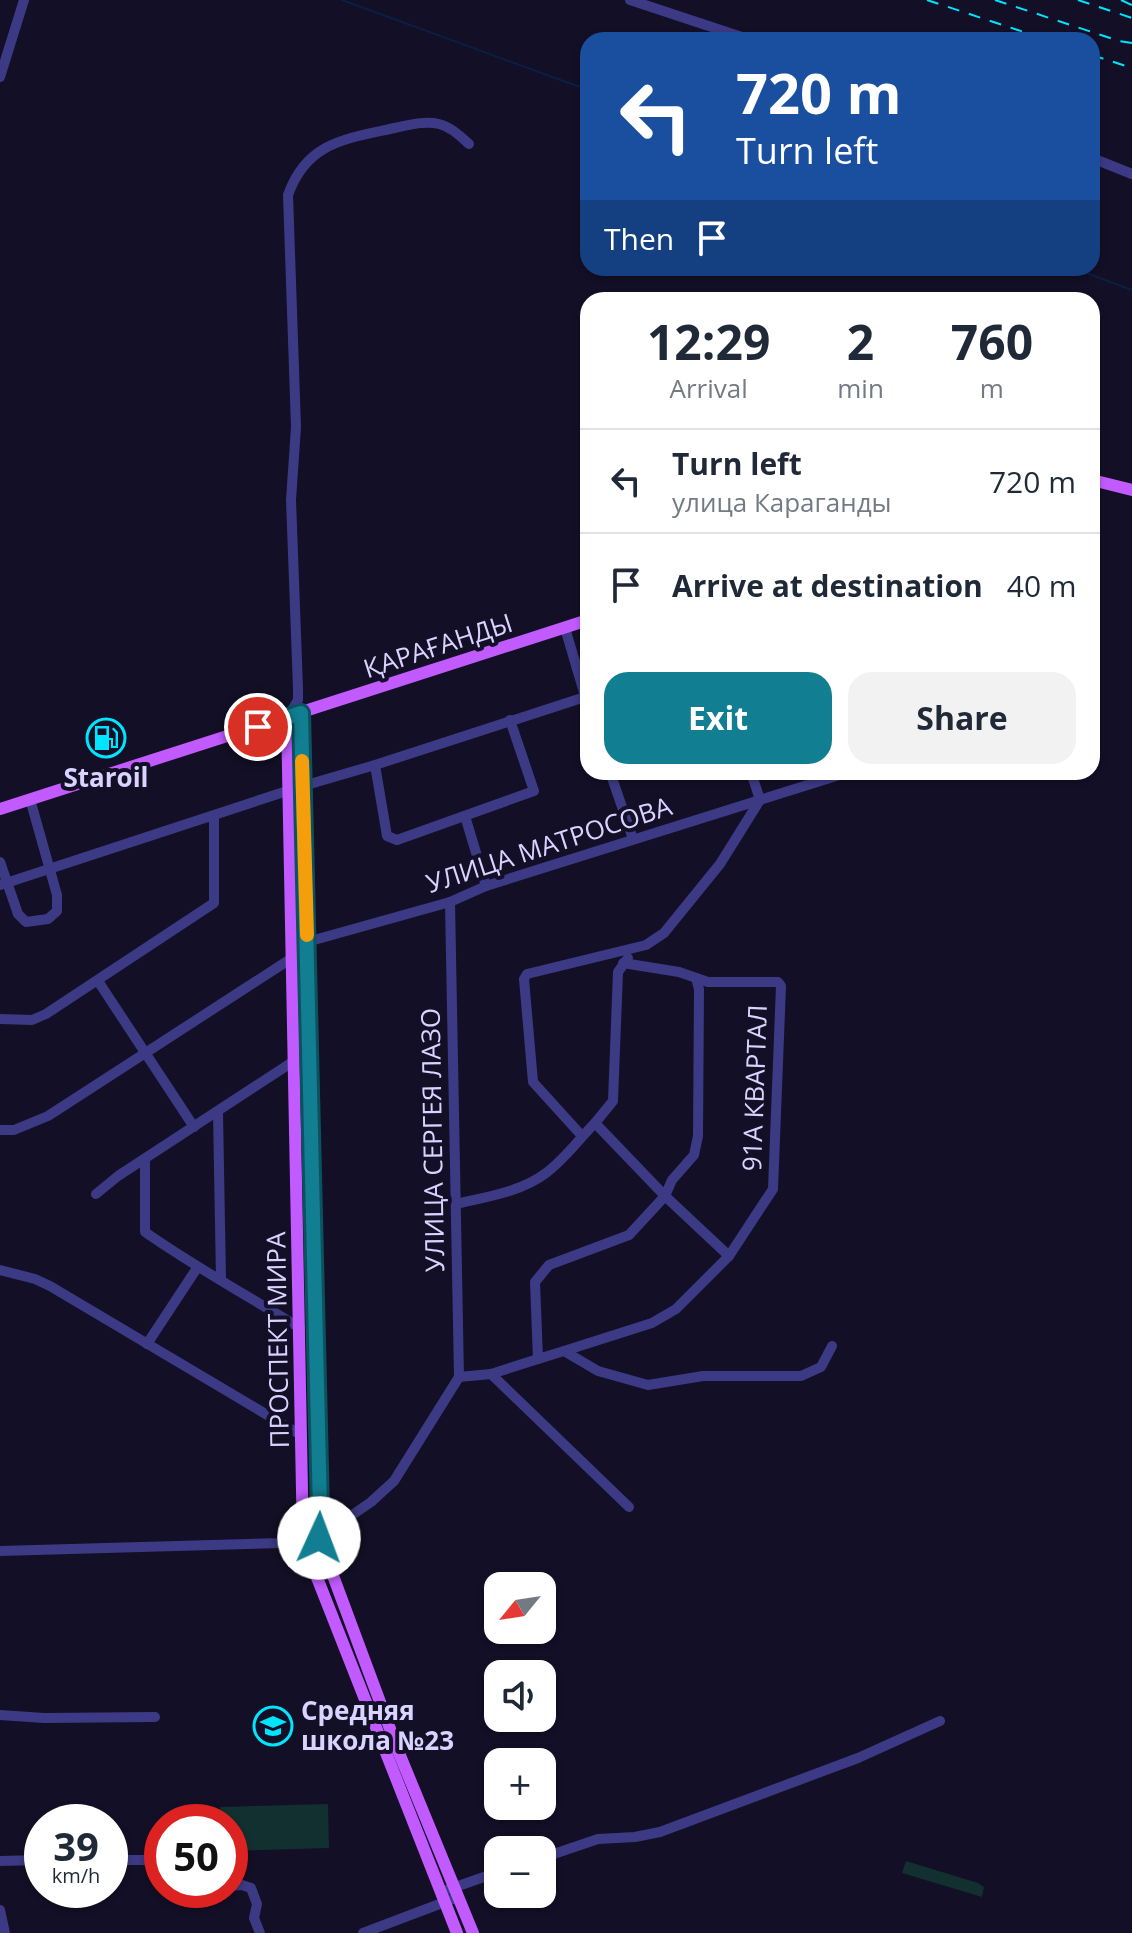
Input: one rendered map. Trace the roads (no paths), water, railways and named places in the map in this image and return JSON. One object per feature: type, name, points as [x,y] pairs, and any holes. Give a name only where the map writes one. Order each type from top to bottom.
[{"type":"main road","points":[[1100,482],[1132,490]]},
{"type":"main road","name":"ҚАРАҒАНДЫ","points":[[0,809],[287,718],[299,706],[580,623]]},
{"type":"main road","name":"ПРОСПЕКТ МИРА","points":[[299,706],[319,1538],[359,1650],[473,1933]]},
{"type":"main road","name":"ПРОСПЕКТ МИРА","points":[[287,718],[303,1542],[457,1933]]},
{"type":"street","points":[[0,77],[24,0]]},
{"type":"street","points":[[630,0],[727,32]]},
{"type":"street","points":[[299,706],[291,500],[296,427],[288,195],[308,161],[332,142],[342,139],[429,123],[452,129],[469,144]]},
{"type":"street","points":[[1100,161],[1132,174]]},
{"type":"street","points":[[565,628],[580,677]]},
{"type":"street","points":[[303,786],[510,720],[580,702]]},
{"type":"street","points":[[375,765],[387,836],[397,840],[534,791],[510,720]]},
{"type":"street","points":[[613,780],[633,839]]},
{"type":"street","points":[[456,1204],[533,1182],[552,1169],[613,1101],[618,972],[623,963],[664,933],[720,864],[760,800],[754,780]]},
{"type":"street","name":"УЛИЦА МАТРОСОВА","points":[[307,942],[450,902],[486,886],[824,780]]},
{"type":"street","points":[[3,884],[287,791]]},
{"type":"street","points":[[0,862],[3,884],[18,914],[26,922],[48,919],[57,911],[57,895],[30,799]]},
{"type":"street","points":[[0,1019],[32,1020],[46,1014],[214,903],[214,816]]},
{"type":"street","points":[[465,816],[486,886]]},
{"type":"street","name":"УЛИЦА СЕРГЕЯ ЛАЗО","points":[[450,902],[459,1377]]},
{"type":"street","points":[[0,1130],[14,1130],[48,1116],[292,958],[307,942]]},
{"type":"street","points":[[582,1136],[533,1082],[524,979],[527,974],[646,945]]},
{"type":"street","points":[[538,1359],[535,1282],[549,1265],[629,1235],[665,1196],[672,1180],[694,1155],[697,1147],[699,989],[696,978],[665,969],[623,963]]},
{"type":"street","name":"91А КВАРТАЛ","points":[[696,978],[723,984],[778,982],[781,986],[773,1189],[729,1256]]},
{"type":"street","points":[[98,981],[194,1127]]},
{"type":"street","points":[[96,1194],[294,1061]]},
{"type":"street","points":[[218,1113],[221,1279]]},
{"type":"street","points":[[0,1551],[303,1542],[319,1538],[371,1502],[394,1481],[459,1377],[491,1374],[652,1323],[676,1309],[729,1256],[665,1196],[595,1123]]},
{"type":"street","points":[[145,1159],[145,1232],[197,1268],[221,1279],[300,1328]]},
{"type":"street","points":[[147,1344],[197,1268]]},
{"type":"street","points":[[0,1270],[50,1286],[301,1435]]},
{"type":"street","points":[[564,1351],[598,1371],[648,1385],[703,1376],[801,1376],[821,1367],[832,1346]]},
{"type":"street","points":[[491,1374],[629,1507]]},
{"type":"street","points":[[0,1715],[44,1718],[155,1717]]},
{"type":"street","points":[[556,1853],[598,1839],[660,1832],[858,1758],[940,1721]]},
{"type":"street","points":[[0,1861],[24,1860]]},
{"type":"street","points":[[363,1933],[484,1879]]},
{"type":"street","points":[[248,1887],[257,1904],[254,1918],[260,1933]]},
{"type":"street","points":[[0,1910],[5,1933]]},
{"type":"waterway","points":[[342,0],[580,87]]},
{"type":"waterway","points":[[1094,276],[1132,290]]},
{"type":"railway","points":[[927,0],[1024,32]]},
{"type":"railway","points":[[995,0],[1092,32]]},
{"type":"railway","points":[[1078,0],[1132,18]]},
{"type":"railway","points":[[1121,0],[1132,5]]},
{"type":"railway","points":[[1100,35],[1132,43]]},
{"type":"railway","points":[[1100,58],[1132,68]]},
{"type":"place","name":"Staroil","points":[[106,738]]},
{"type":"place","name":"Средняя школа №23","points":[[273,1726]]}]
